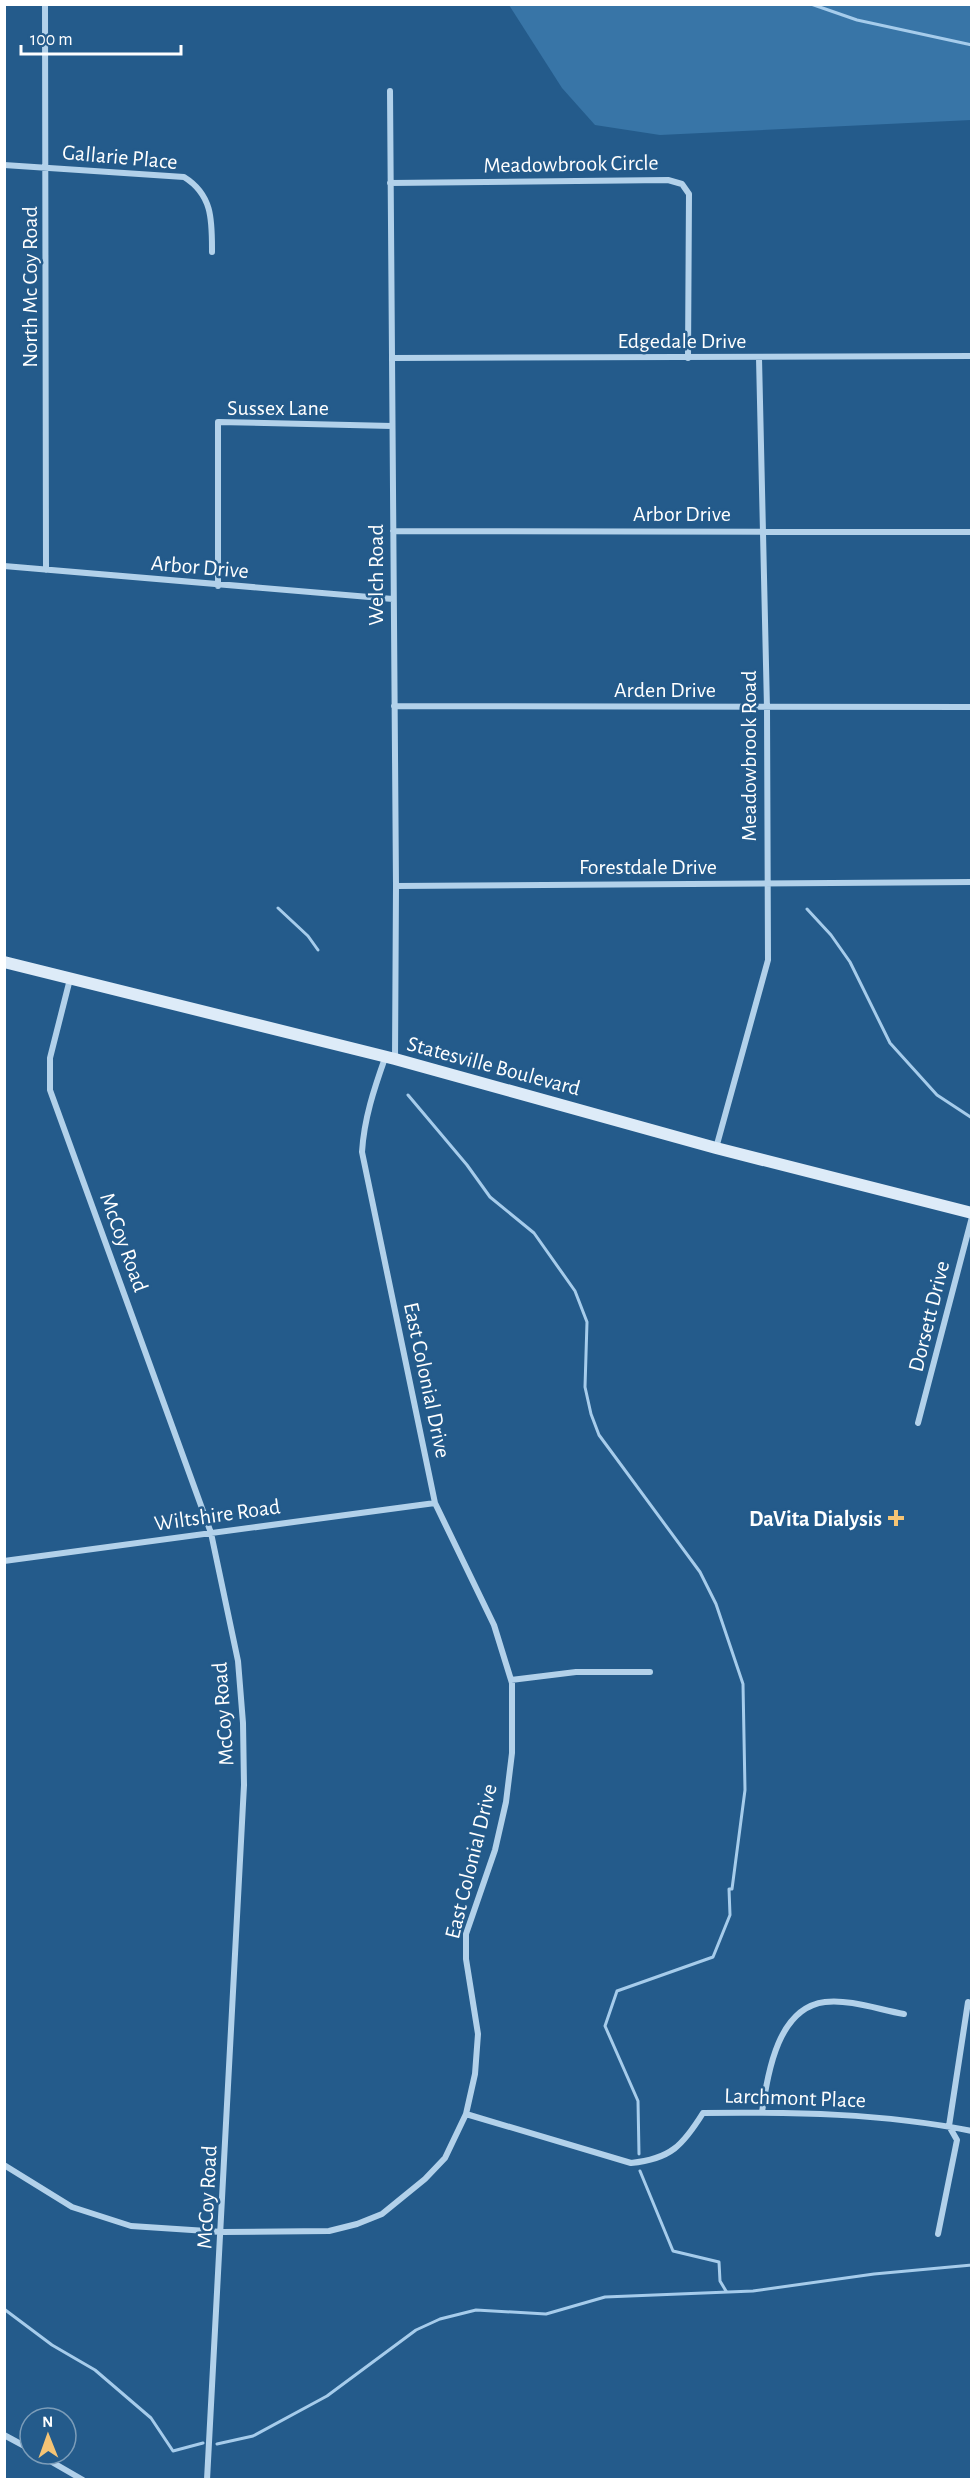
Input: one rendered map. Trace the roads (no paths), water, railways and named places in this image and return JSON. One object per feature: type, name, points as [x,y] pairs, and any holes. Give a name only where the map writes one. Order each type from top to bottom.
[{"type":"main road","name":"Statesville Boulevard","points":[[4,962],[390,1059],[972,1215]]},
{"type":"street","name":"North Mc Coy Road","points":[[45,4],[46,570]]},
{"type":"street","name":"Welch Road","points":[[390,91],[396,886],[390,1059]]},
{"type":"street","name":"Gallarie Place","points":[[4,165],[184,177],[196,184],[206,196],[212,215],[212,252]]},
{"type":"street","name":"Meadowbrook Circle","points":[[390,183],[668,180],[682,184],[689,194],[688,358]]},
{"type":"street","name":"Edgedale Drive","points":[[392,358],[972,357]]},
{"type":"street","name":"Meadowbrook Road","points":[[716,1148],[768,960],[759,358]]},
{"type":"street","name":"Sussex Lane","points":[[218,586],[218,422],[392,426]]},
{"type":"street","name":"Arbor Drive","points":[[393,531],[972,532]]},
{"type":"street","name":"Arbor Drive","points":[[4,566],[218,586],[393,598]]},
{"type":"street","name":"Arden Drive","points":[[394,706],[972,707]]},
{"type":"street","name":"Forestdale Drive","points":[[396,886],[972,882]]},
{"type":"street","name":"McCoy Road","points":[[70,979],[50,1058],[50,1090],[211,1533],[238,1661],[244,1764],[222,2232],[207,2480]]},
{"type":"street","name":"East Colonial Drive","points":[[4,2165],[72,2207],[99,2218],[131,2226],[222,2232],[329,2231],[357,2224],[382,2214],[425,2179],[445,2158],[466,2114],[475,2074],[478,2034],[466,1959],[466,1934],[495,1850],[506,1802],[512,1753],[511,1680],[494,1625],[435,1503],[362,1152],[363,1129],[371,1095],[390,1059]]},
{"type":"street","name":"Dorsett Drive","points":[[918,1423],[972,1215]]},
{"type":"street","name":"Wiltshire Road","points":[[4,1561],[435,1503]]},
{"type":"street","points":[[511,1680],[576,1672],[650,1672]]},
{"type":"street","points":[[762,2112],[768,2079],[786,2029],[798,2015],[827,2002],[904,2014]]},
{"type":"street","points":[[938,2234],[957,2140],[949,2126],[968,2002]]},
{"type":"street","name":"Larchmont Place","points":[[466,2114],[631,2163],[651,2161],[685,2141],[703,2113],[821,2112],[949,2126],[972,2131]]},
{"type":"street","points":[[4,2435],[18,2443]]},
{"type":"street","points":[[59,2466],[83,2480]]},
{"type":"waterway","points":[[811,4],[857,20],[972,45]]},
{"type":"waterway","points":[[278,908],[308,936],[318,950]]},
{"type":"waterway","points":[[807,909],[831,935],[850,962],[890,1043],[937,1095],[972,1118]]},
{"type":"waterway","points":[[408,1095],[467,1165],[490,1197],[534,1233],[575,1291],[587,1322],[585,1387],[599,1435],[700,1572],[716,1604],[743,1684],[745,1790],[732,1889],[729,1889],[730,1915],[713,1957],[617,1991],[605,2026],[638,2101],[639,2154]]},
{"type":"waterway","points":[[640,2171],[673,2251],[719,2262],[720,2281],[726,2291]]},
{"type":"waterway","points":[[217,2444],[253,2436],[327,2396],[416,2330],[440,2319],[476,2310],[546,2314],[605,2297],[753,2291],[874,2274],[972,2265]]},
{"type":"waterway","points":[[4,2309],[52,2345],[95,2370],[151,2418],[173,2451],[203,2443]]},
{"type":"place","name":"DaVita Dialysis","points":[[896,1518]]}]
